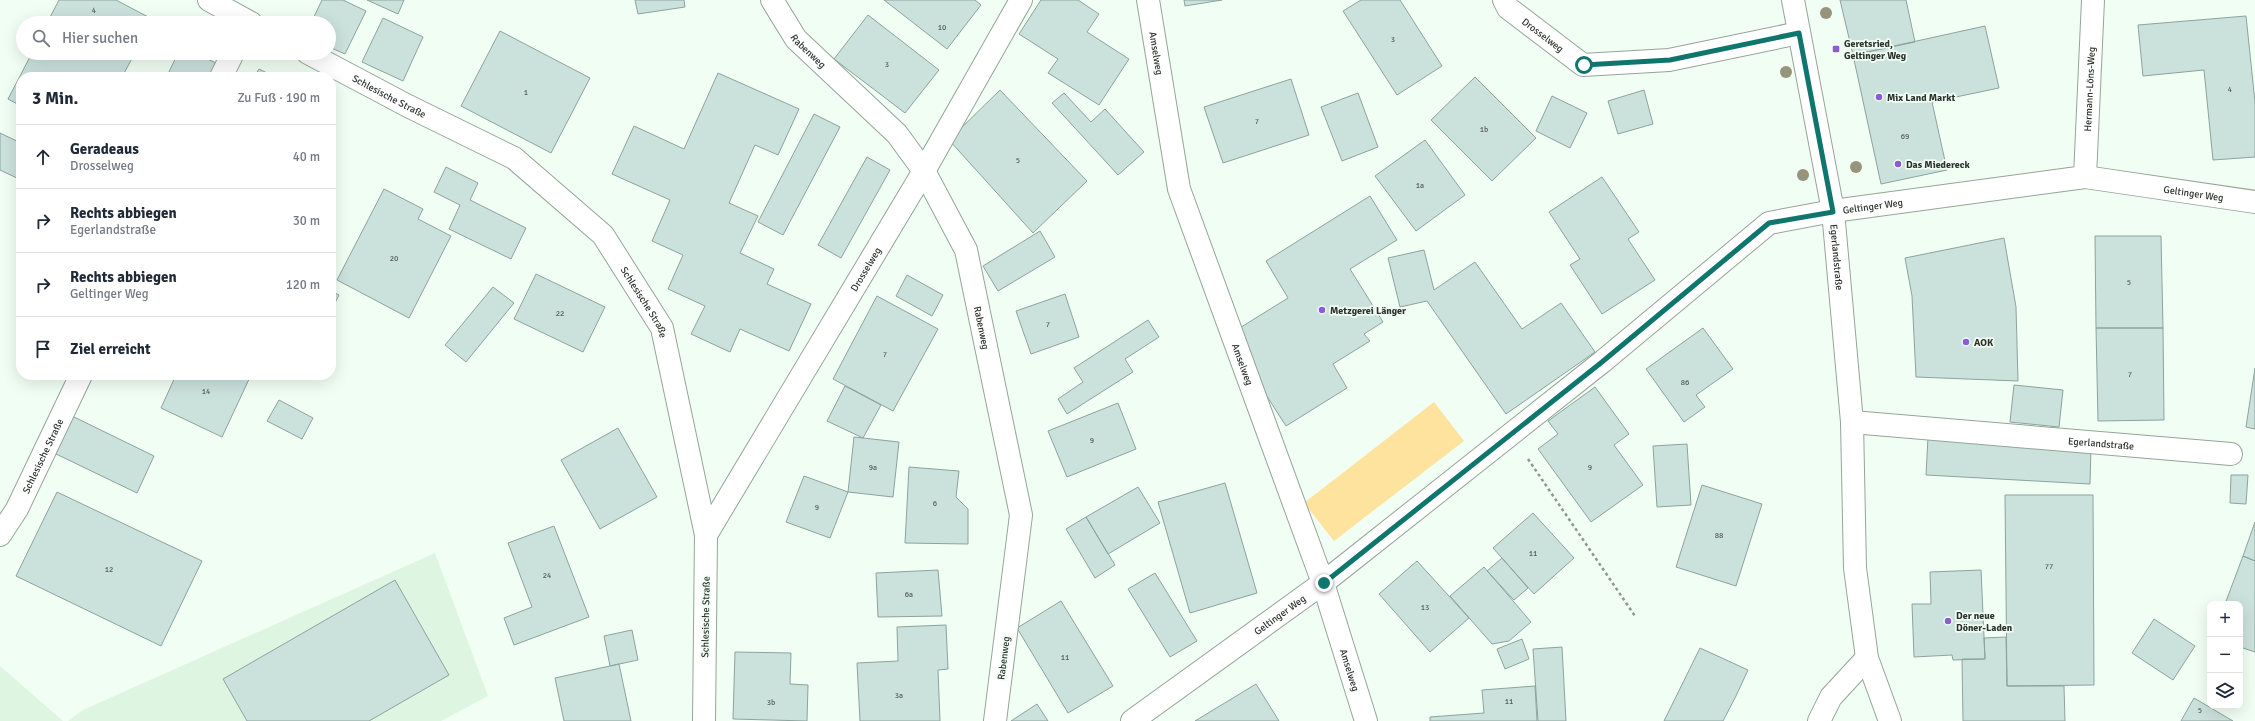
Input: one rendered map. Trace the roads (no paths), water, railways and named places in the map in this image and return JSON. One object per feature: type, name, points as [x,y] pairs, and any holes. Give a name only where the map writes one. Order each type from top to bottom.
[{"type":"street","points":[[209,0],[238,16]]},
{"type":"street","name":"Rabenweg","points":[[772,0],[796,39],[898,134],[924,171],[966,250],[1021,515],[995,721]]},
{"type":"street","name":"Drosselweg","points":[[706,535],[924,171],[1021,0]]},
{"type":"street","name":"Amselweg","points":[[1148,0],[1179,190],[1324,583],[1366,721]]},
{"type":"street","name":"Drosselweg","points":[[1504,0],[1508,8],[1584,65],[1670,60],[1799,33]]},
{"type":"street","name":"Egerlandstraße","points":[[1793,0],[1833,212],[1852,422],[1855,568],[1867,658],[1890,721]]},
{"type":"street","name":"Hermann-Löns-Weg","points":[[2085,177],[2093,0]]},
{"type":"street","points":[[224,72],[230,60]]},
{"type":"street","name":"Schlesische Straße","points":[[321,60],[408,106],[514,158],[603,235],[662,328],[706,535],[704,721]]},
{"type":"street","name":"Geltinger Weg","points":[[1132,721],[1324,583],[1602,362],[1769,223],[1833,212],[2085,177],[2255,202]]},
{"type":"street","name":"Schlesische Straße","points":[[0,535],[17,509],[79,380]]},
{"type":"street","name":"Egerlandstraße","points":[[1852,422],[2231,454]]},
{"type":"street","points":[[1819,721],[1831,697],[1867,658]]},
{"type":"place","name":"Geretsried, Geltinger Weg","points":[[1836,49]]},
{"type":"place","name":"Mix Land Markt","points":[[1879,97]]},
{"type":"place","name":"Das Miedereck","points":[[1898,164]]},
{"type":"place","name":"Metzgerei Länger","points":[[1322,310]]},
{"type":"place","name":"AOK","points":[[1966,342]]},
{"type":"place","name":"Der neue Döner-Laden","points":[[1948,621]]}]
